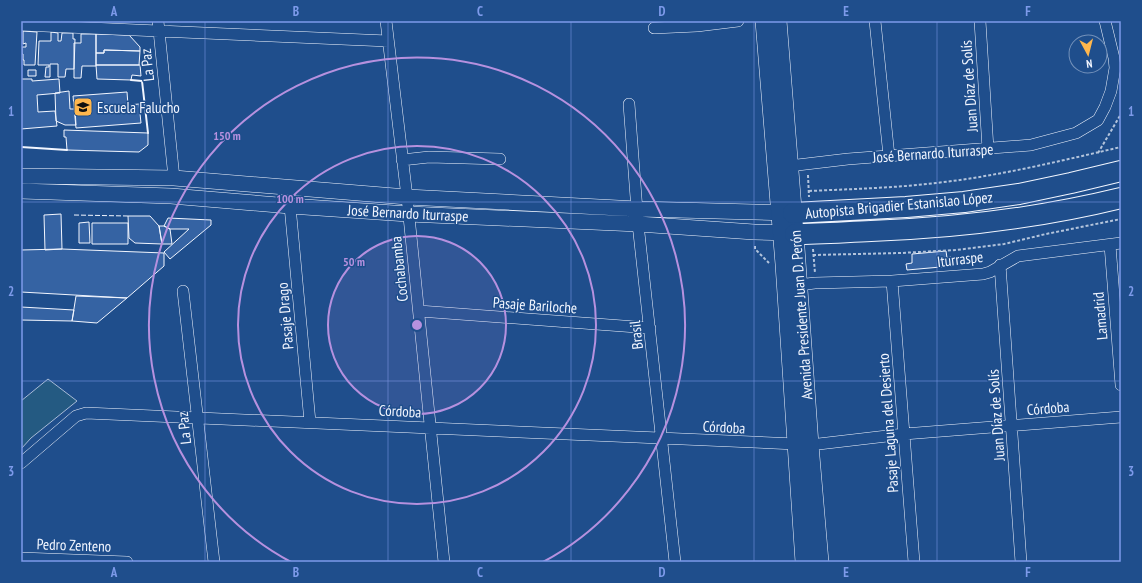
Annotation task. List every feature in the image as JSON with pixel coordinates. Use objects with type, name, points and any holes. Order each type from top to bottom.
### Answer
[{"type":"highway","name":"Autopista Brigadier Estanislao López","points":[[794,213],[964,202],[1049,188],[1121,171]]},
{"type":"highway","name":"Autopista Brigadier Estanislao López","points":[[796,234],[907,230],[965,225],[1032,216],[1078,208],[1121,198]]},
{"type":"main road","name":"Avenida Presidente Juan D. Perón","points":[[764,21],[794,213]]},
{"type":"main road","name":"Avenida Presidente Juan D. Perón","points":[[778,21],[789,166],[796,234],[803,445],[804,562]]},
{"type":"main road","points":[[21,169],[72,177]]},
{"type":"main road","name":"José Bernardo Iturraspe","points":[[21,176],[174,178],[638,216],[754,232],[796,234]]},
{"type":"main road","name":"José Bernardo Iturraspe","points":[[21,190],[205,198],[290,206],[408,214],[638,216],[794,213]]},
{"type":"main road","points":[[21,201],[40,196],[68,192]]},
{"type":"main road","name":"Avenida Presidente Juan D. Perón","points":[[796,234],[784,264],[803,445],[820,562]]},
{"type":"street","name":"Cochabamba","points":[[386,21],[407,197],[444,562]]},
{"type":"street","points":[[654,28],[696,26],[738,21]]},
{"type":"street","points":[[875,21],[889,156]]},
{"type":"street","name":"Juan Díaz de Solís","points":[[980,21],[988,149]]},
{"type":"street","name":"José Bernardo Iturraspe","points":[[789,166],[889,156],[1031,145],[1076,133],[1098,120],[1111,91],[1115,68],[1106,21]]},
{"type":"street","points":[[21,25],[158,26],[388,41]]},
{"type":"street","name":"La Paz","points":[[158,26],[174,178]]},
{"type":"street","name":"Brasil","points":[[629,104],[638,216],[675,562]]},
{"type":"street","points":[[402,160],[429,157],[500,159]]},
{"type":"street","name":"Pasaje Drago","points":[[290,206],[310,422]]},
{"type":"street","name":"Iturraspe","points":[[798,285],[815,283],[892,281],[983,274],[990,272],[1018,256],[1026,254],[1115,244]]},
{"type":"street","name":"Lamadrid","points":[[1115,244],[1121,385]]},
{"type":"street","name":"Juan Díaz de Solís","points":[[1000,265],[1022,562]]},
{"type":"street","name":"Pasaje Laguna del Desierto","points":[[892,281],[914,562]]},
{"type":"street","name":"La Paz","points":[[183,291],[214,562]]},
{"type":"street","name":"Pasaje Bariloche","points":[[419,311],[650,328]]},
{"type":"street","name":"Córdoba","points":[[21,464],[76,416],[86,413],[803,445],[904,434],[1121,417]]},
{"type":"street","name":"Pedro Zenteno","points":[[21,558],[127,562]]},
{"type":"path","points":[[1098,153],[1121,114]]},
{"type":"path","points":[[809,192],[899,187],[938,183],[1036,167],[1121,148]]},
{"type":"path","points":[[794,213],[809,192],[806,164]]},
{"type":"path","points":[[813,255],[956,250],[1004,244],[1121,219]]},
{"type":"path","points":[[754,232],[755,249],[770,264],[784,264]]},
{"type":"path","points":[[796,234],[813,255],[815,283]]},
{"type":"shaded area","points":[[48,379],[77,401],[31,438],[21,449],[21,401]]},
{"type":"building","points":[[23,31],[37,32],[35,65],[24,65],[22,47],[26,47],[26,43],[23,44]]},
{"type":"building","points":[[51,32],[58,33],[58,41],[61,41],[62,33],[73,33],[73,39],[75,39],[74,69],[66,69],[65,77],[58,77],[58,64],[50,64],[50,77],[45,77],[46,67],[49,67],[49,65],[38,65],[39,41],[51,41]]},
{"type":"building","points":[[81,34],[96,34],[96,66],[82,66],[81,78],[74,78],[74,43],[81,43]]},
{"type":"building","points":[[96,34],[129,35],[140,47],[140,51],[104,50],[104,53],[96,53]]},
{"type":"building","points":[[104,50],[140,51],[139,65],[96,65],[96,53],[104,53]]},
{"type":"building","points":[[96,65],[140,65],[141,76],[132,75],[131,80],[97,79]]},
{"type":"building","points":[[28,70],[36,70],[36,76],[28,76]]},
{"type":"building","points":[[21,79],[32,79],[32,81],[59,79],[60,93],[37,95],[38,112],[55,111],[57,126],[21,129]]},
{"type":"building","points":[[69,91],[70,109],[75,109],[76,125],[65,125],[56,121],[55,93]]},
{"type":"building","points":[[127,92],[128,105],[139,104],[141,123],[76,128],[73,96]]},
{"type":"building","points":[[64,130],[148,133],[148,145],[139,152],[67,150]]},
{"type":"building","points":[[61,214],[62,249],[45,250],[44,215]]},
{"type":"building","points":[[128,216],[150,216],[159,226],[162,244],[135,243],[129,238]]},
{"type":"building","points":[[168,218],[211,220],[211,225],[170,259],[164,252],[189,229],[170,229],[164,226]]},
{"type":"building","points":[[89,222],[90,243],[79,243],[79,223]]},
{"type":"building","points":[[92,223],[128,223],[128,244],[92,244]]},
{"type":"building","points":[[159,226],[164,226],[170,229],[172,244],[162,244]]},
{"type":"building","points":[[62,249],[164,253],[164,266],[127,298],[21,292],[21,250]]},
{"type":"building","points":[[946,251],[947,258],[951,257],[952,266],[907,270],[906,264],[912,263],[912,254]]},
{"type":"building","points":[[76,296],[127,298],[97,323],[72,321]]},
{"type":"building","points":[[21,307],[74,310],[72,321],[21,320]]},
{"type":"fence","points":[[74,215],[128,216]]},
{"type":"wall","points":[[131,80],[142,81],[148,133]]},
{"type":"wall","points":[[21,147],[67,150]]},
{"type":"place","name":"Escuela Falucho","points":[[83,107]]}]
